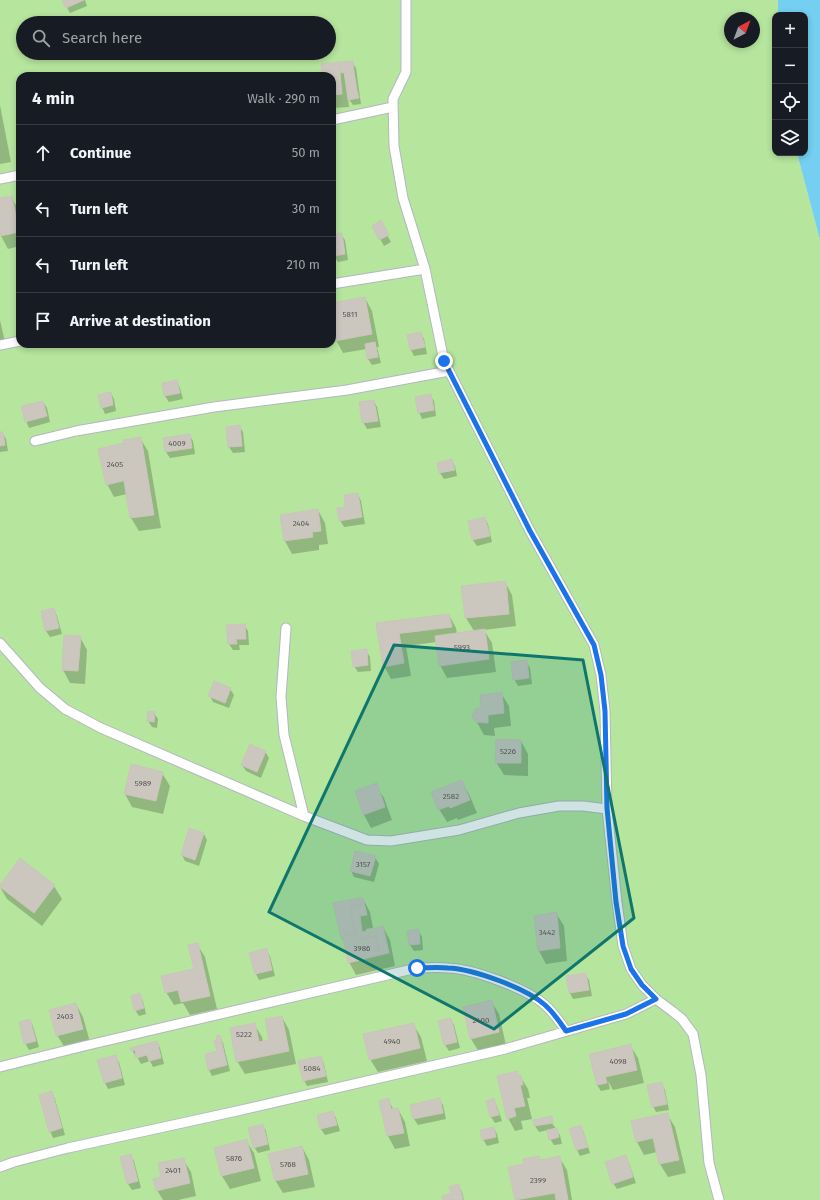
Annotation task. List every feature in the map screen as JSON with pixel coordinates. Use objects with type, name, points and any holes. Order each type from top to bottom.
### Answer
[{"type":"lane","points":[[406,0],[406,72],[393,99],[394,146],[403,198],[425,269],[444,361],[530,531],[594,645],[601,675],[605,711],[607,808],[616,902],[623,946],[631,969],[642,985],[656,999],[682,1019],[693,1034],[701,1075],[709,1163],[717,1200]]},
{"type":"lane","points":[[336,119],[393,107]]},
{"type":"lane","points":[[0,179],[16,176]]},
{"type":"lane","points":[[336,283],[425,269]]},
{"type":"lane","points":[[0,345],[16,342]]},
{"type":"lane","points":[[35,441],[76,431],[214,407],[347,390],[449,371]]},
{"type":"lane","points":[[286,628],[281,697],[284,735],[304,816]]},
{"type":"lane","points":[[0,643],[40,688],[65,709],[102,728],[304,816],[367,840],[391,841],[459,830],[519,813],[559,806],[607,808]]},
{"type":"lane","points":[[0,1067],[417,968],[449,968],[476,973],[503,983],[531,995],[545,1005],[557,1017],[566,1031]]},
{"type":"lane","points":[[0,1167],[68,1148],[237,1111],[505,1049],[626,1014],[656,999]]},
{"type":"highlighted area","points":[[394,645],[583,660],[634,918],[494,1029],[269,912]]},
{"type":"green space","points":[[0,0],[778,0],[778,12],[772,12],[772,156],[798,156],[820,240],[820,1200],[0,1200]]},
{"type":"water","points":[[778,0],[820,0],[820,240],[798,156],[808,156],[808,12],[778,12]]},
{"type":"building","points":[[62,0],[84,0],[66,8]]},
{"type":"building","points":[[353,61],[354,71],[340,73],[339,62]]},
{"type":"building","points":[[339,62],[342,94],[336,95],[336,72],[322,72],[321,64]]},
{"type":"building","points":[[354,71],[357,90],[347,92],[344,72]]},
{"type":"building","points":[[357,90],[359,98],[348,100],[347,92]]},
{"type":"building","points":[[12,196],[16,217],[16,233],[0,236],[0,198]]},
{"type":"building","points":[[381,220],[389,235],[379,240],[372,226]]},
{"type":"building","points":[[342,233],[345,254],[336,256],[336,234]]},
{"type":"building","points":[[365,297],[372,334],[336,341],[336,302]]},
{"type":"building","points":[[421,332],[425,347],[410,350],[407,335]]},
{"type":"building","points":[[375,342],[378,357],[367,359],[365,344]]},
{"type":"building","points":[[177,380],[180,393],[164,396],[162,383]]},
{"type":"building","points":[[111,392],[113,405],[101,408],[98,395]]},
{"type":"building","points":[[431,394],[434,410],[418,413],[415,397]]},
{"type":"building","points":[[374,400],[378,421],[362,423],[359,402]]},
{"type":"building","points":[[43,401],[47,416],[25,422],[21,406]]},
{"type":"building","points":[[240,425],[242,446],[228,447],[226,427]]},
{"type":"building","points":[[0,432],[3,432],[5,445],[0,446]]},
{"type":"building","points":[[190,434],[192,448],[165,452],[163,438]]},
{"type":"building","points":[[141,437],[154,515],[130,518],[124,481],[131,479],[123,440]]},
{"type":"building","points":[[124,443],[131,479],[106,485],[98,449]]},
{"type":"building","points":[[452,459],[455,470],[439,473],[437,463]]},
{"type":"building","points":[[358,493],[362,517],[339,521],[337,508],[345,507],[344,495]]},
{"type":"building","points":[[318,509],[321,531],[312,532],[313,537],[284,541],[280,515]]},
{"type":"building","points":[[485,517],[490,536],[472,540],[468,521]]},
{"type":"building","points":[[506,581],[509,614],[465,618],[461,586]]},
{"type":"building","points":[[54,608],[59,628],[45,631],[41,611]]},
{"type":"building","points":[[449,614],[452,627],[378,636],[376,623]]},
{"type":"building","points":[[245,624],[246,639],[236,639],[237,644],[228,644],[226,625]]},
{"type":"building","points":[[485,629],[489,659],[439,666],[435,636]]},
{"type":"building","points":[[399,633],[404,663],[383,667],[378,636]]},
{"type":"building","points":[[64,635],[81,636],[78,671],[62,670]]},
{"type":"building","points":[[367,649],[368,665],[353,667],[351,651]]},
{"type":"building","points":[[527,660],[529,678],[513,680],[511,662]]},
{"type":"building","points":[[214,681],[231,688],[225,703],[208,696]]},
{"type":"building","points":[[502,692],[504,713],[488,715],[488,723],[476,722],[472,717],[475,709],[481,707],[480,695]]},
{"type":"building","points":[[148,711],[155,712],[154,722],[147,721]]},
{"type":"building","points":[[496,739],[521,740],[521,763],[495,763]]},
{"type":"building","points":[[250,744],[266,751],[257,772],[241,765]]},
{"type":"building","points":[[131,764],[163,772],[156,801],[124,794]]},
{"type":"building","points":[[462,780],[470,800],[450,808],[449,806],[438,810],[431,792]]},
{"type":"building","points":[[377,783],[385,807],[363,815],[355,791]]},
{"type":"building","points":[[189,828],[204,833],[195,860],[181,855]]},
{"type":"building","points":[[355,851],[376,856],[370,876],[350,871]]},
{"type":"building","points":[[20,858],[55,885],[34,913],[0,887]]},
{"type":"building","points":[[359,898],[361,905],[350,907],[355,932],[346,933],[347,936],[341,938],[333,903]]},
{"type":"building","points":[[359,898],[363,898],[367,915],[360,916],[362,932],[383,926],[389,953],[380,955],[376,936],[357,940],[350,907],[361,905]]},
{"type":"building","points":[[557,912],[560,948],[538,951],[534,916]]},
{"type":"building","points":[[419,929],[420,944],[409,945],[407,931]]},
{"type":"building","points":[[355,932],[357,940],[376,936],[380,955],[348,963],[343,937],[347,936],[346,933]]},
{"type":"building","points":[[198,943],[210,996],[181,1002],[178,990],[165,993],[161,976],[194,969],[188,945]]},
{"type":"building","points":[[267,948],[272,970],[255,974],[249,953]]},
{"type":"building","points":[[586,973],[589,990],[569,993],[566,976]]},
{"type":"building","points":[[140,993],[144,1008],[134,1011],[131,996]]},
{"type":"building","points":[[492,1000],[499,1032],[470,1039],[463,1007]]},
{"type":"building","points":[[76,1003],[83,1029],[56,1036],[49,1010]]},
{"type":"building","points":[[282,1016],[289,1051],[236,1062],[230,1028],[255,1023],[259,1042],[269,1040],[265,1019]]},
{"type":"building","points":[[451,1018],[457,1042],[444,1045],[438,1021]]},
{"type":"building","points":[[30,1019],[36,1041],[24,1044],[19,1022]]},
{"type":"building","points":[[414,1023],[420,1048],[369,1060],[363,1034]]},
{"type":"building","points":[[220,1035],[227,1065],[208,1070],[205,1054],[217,1051],[214,1041],[217,1040],[216,1036]]},
{"type":"building","points":[[157,1041],[161,1058],[149,1061],[147,1055],[136,1058],[135,1050],[131,1051],[130,1048]]},
{"type":"building","points":[[631,1044],[637,1070],[605,1077],[599,1052]]},
{"type":"building","points":[[599,1052],[607,1083],[597,1085],[589,1054]]},
{"type":"building","points":[[116,1055],[122,1078],[104,1083],[97,1060]]},
{"type":"building","points":[[321,1056],[326,1076],[303,1081],[298,1061]]},
{"type":"building","points":[[517,1071],[518,1075],[521,1075],[523,1085],[520,1085],[525,1106],[514,1108],[516,1116],[507,1119],[497,1076]]},
{"type":"building","points":[[662,1082],[667,1104],[652,1107],[647,1085]]},
{"type":"building","points":[[52,1091],[62,1128],[49,1132],[39,1095]]},
{"type":"building","points":[[389,1098],[391,1109],[398,1108],[404,1133],[387,1136],[379,1101]]},
{"type":"building","points":[[440,1098],[443,1113],[413,1119],[410,1105]]},
{"type":"building","points":[[494,1098],[499,1115],[490,1117],[486,1101]]},
{"type":"building","points":[[333,1111],[337,1125],[320,1129],[317,1115]]},
{"type":"building","points":[[668,1113],[679,1160],[659,1164],[653,1138],[636,1142],[631,1121]]},
{"type":"building","points":[[552,1116],[553,1123],[534,1126],[533,1120]]},
{"type":"building","points":[[263,1124],[268,1144],[253,1148],[248,1128]]},
{"type":"building","points":[[581,1125],[588,1147],[576,1150],[569,1129]]},
{"type":"building","points":[[494,1127],[496,1137],[482,1140],[480,1130]]},
{"type":"building","points":[[557,1128],[559,1137],[549,1140],[547,1130]]},
{"type":"building","points":[[247,1139],[254,1168],[221,1176],[214,1148]]},
{"type":"building","points":[[302,1146],[308,1174],[275,1181],[268,1154]]},
{"type":"building","points":[[131,1154],[138,1181],[127,1184],[120,1157]]},
{"type":"building","points":[[626,1155],[633,1177],[612,1184],[605,1162]]},
{"type":"building","points":[[539,1156],[540,1160],[560,1156],[568,1200],[556,1200],[555,1193],[515,1200],[508,1167],[524,1164],[523,1159]]},
{"type":"building","points":[[184,1158],[190,1183],[156,1191],[153,1179],[161,1177],[158,1163]]},
{"type":"building","points":[[459,1184],[463,1200],[443,1200],[442,1196],[451,1193],[449,1187]]},
{"type":"route","points":[[417,968],[449,968],[476,973],[503,983],[531,995],[545,1005],[557,1017],[566,1031],[626,1014],[656,999],[642,985],[631,969],[623,946],[616,902],[607,808],[605,711],[601,675],[594,645],[530,531],[444,361]]}]
